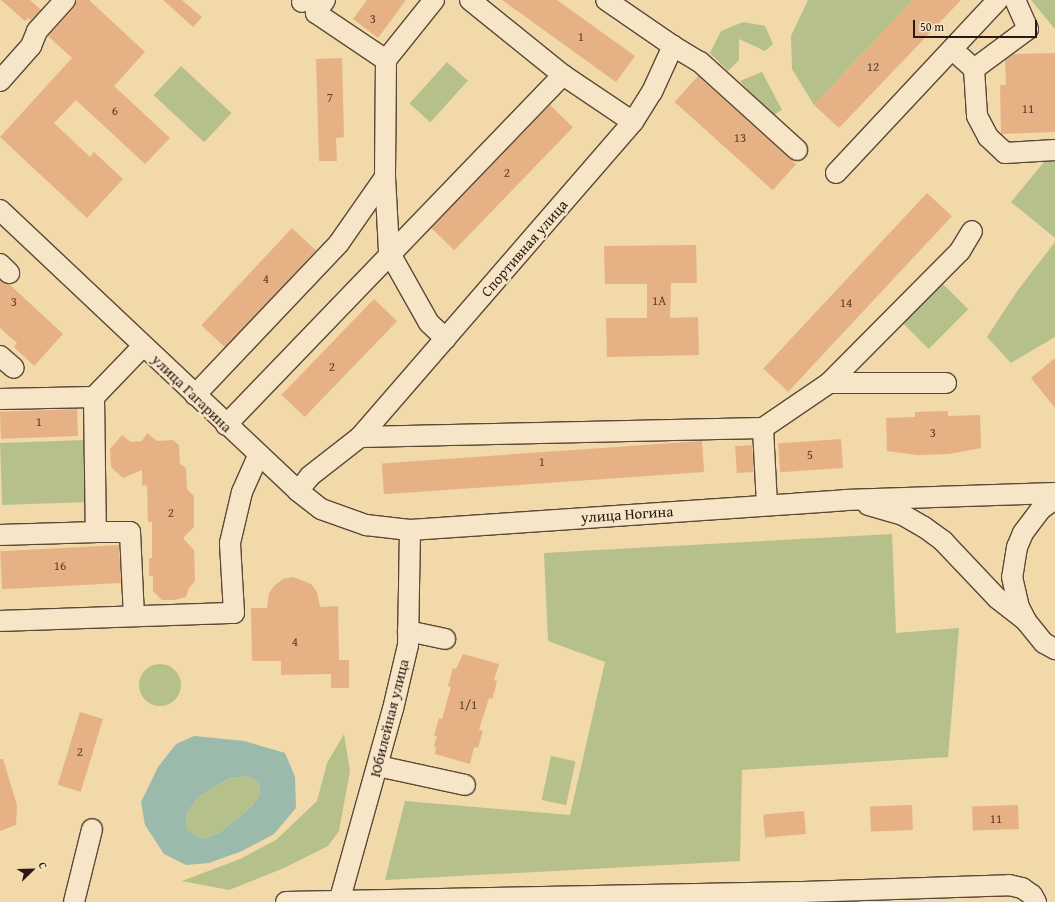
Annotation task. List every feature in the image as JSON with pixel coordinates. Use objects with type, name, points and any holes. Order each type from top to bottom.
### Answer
[{"type":"street","points":[[0,81],[31,46],[37,31],[65,0]]},
{"type":"street","points":[[325,0],[316,13],[386,60]]},
{"type":"street","points":[[434,0],[386,60],[385,177],[390,252],[429,323],[446,339]]},
{"type":"street","points":[[470,0],[563,75],[633,122]]},
{"type":"street","points":[[606,0],[673,46],[700,62],[797,150]]},
{"type":"street","points":[[836,173],[953,50],[998,0]]},
{"type":"street","points":[[974,69],[1028,28],[1015,0]]},
{"type":"street","name":"Спортивная улица","points":[[298,491],[310,476],[360,437],[633,122],[652,92],[673,46]]},
{"type":"street","points":[[953,50],[974,69],[977,116],[988,136],[1005,153],[1055,150]]},
{"type":"street","points":[[226,425],[390,252],[563,75]]},
{"type":"street","points":[[195,395],[339,243],[385,177]]},
{"type":"street","name":"улица Гагарина","points":[[0,210],[258,456],[298,491],[322,509],[366,525],[410,530]]},
{"type":"street","points":[[360,437],[763,428],[829,383],[960,251],[972,231]]},
{"type":"street","points":[[96,532],[94,397],[143,346]]},
{"type":"street","points":[[829,383],[946,383]]},
{"type":"street","points":[[0,399],[94,397]]},
{"type":"street","points":[[763,428],[767,505]]},
{"type":"street","points":[[0,621],[234,613],[230,543],[242,492],[258,456]]},
{"type":"street","name":"улица Ногина","points":[[410,530],[845,500],[1055,493]]},
{"type":"street","points":[[1026,621],[1019,607],[1013,585],[1017,547],[1031,520],[1055,499]]},
{"type":"street","points":[[845,500],[903,515],[924,527],[943,541],[997,598],[1026,621],[1051,650]]},
{"type":"street","name":"Юбилейная улица","points":[[339,901],[378,766],[408,645],[410,530]]},
{"type":"street","points":[[0,535],[130,532],[134,616]]},
{"type":"street","points":[[408,630],[445,639]]},
{"type":"street","points":[[378,766],[465,785]]},
{"type":"street","points":[[74,902],[92,829]]},
{"type":"street","points":[[286,902],[800,897],[1009,885],[1022,888],[1032,895],[1036,902]]},
{"type":"green space","points":[[808,0],[913,0],[814,105],[792,69],[791,36]]},
{"type":"green space","points":[[1031,0],[1055,0],[1055,28],[1054,28]]},
{"type":"green space","points":[[743,22],[765,26],[773,44],[765,51],[739,39],[739,60],[728,71],[710,53],[721,31]]},
{"type":"green space","points":[[447,62],[468,81],[430,122],[410,104]]},
{"type":"green space","points":[[181,66],[231,113],[204,142],[154,95]]},
{"type":"green space","points":[[762,72],[782,110],[772,116],[740,81]]},
{"type":"green space","points":[[1048,157],[1055,158],[1055,238],[1011,202]]},
{"type":"green space","points":[[1055,242],[1055,337],[1011,363],[987,337],[1018,290]]},
{"type":"green space","points":[[940,281],[968,309],[929,349],[900,321]]},
{"type":"green space","points":[[85,440],[87,502],[2,505],[0,443]]},
{"type":"green space","points":[[892,534],[896,633],[959,628],[948,757],[742,770],[740,861],[385,880],[405,801],[570,815],[605,662],[548,641],[544,553]]},
{"type":"green space","points":[[156,664],[164,664],[172,667],[178,673],[181,685],[178,697],[172,703],[164,706],[156,706],[148,703],[142,697],[139,689],[139,681],[142,673],[148,667]]},
{"type":"green space","points":[[344,734],[350,771],[339,831],[328,846],[284,868],[229,890],[182,881],[240,859],[276,840],[317,801],[327,763]]},
{"type":"green space","points":[[551,756],[575,761],[566,805],[542,800]]},
{"type":"green space","points":[[246,776],[259,782],[260,795],[250,808],[219,833],[202,839],[186,829],[187,813],[198,797],[230,778]]},
{"type":"shaded area","points":[[194,736],[244,741],[285,753],[295,777],[296,808],[274,834],[242,851],[209,863],[186,865],[164,854],[145,825],[141,802],[158,767],[176,744]],"holes":[[[246,776],[259,782],[260,795],[250,808],[219,833],[202,839],[186,829],[187,813],[198,797],[230,778]]]},
{"type":"building","points":[[1,0],[30,0],[41,10],[31,20],[28,18],[25,21]]},
{"type":"building","points":[[77,0],[89,0],[145,52],[114,86],[170,138],[145,164],[76,100],[54,123],[90,157],[94,152],[123,179],[87,218],[0,137],[72,58],[48,36],[74,8]]},
{"type":"building","points":[[163,0],[182,0],[202,17],[193,27]]},
{"type":"building","points":[[367,0],[406,0],[378,38],[353,19]]},
{"type":"building","points":[[502,0],[557,0],[635,56],[616,82]]},
{"type":"building","points":[[913,0],[961,0],[839,128],[814,105]]},
{"type":"building","points":[[1055,53],[1055,132],[1001,134],[1000,85],[1006,85],[1005,60],[1014,54]]},
{"type":"building","points":[[342,58],[344,137],[336,138],[337,161],[319,161],[316,59]]},
{"type":"building","points":[[698,76],[796,164],[773,190],[675,102]]},
{"type":"building","points":[[550,105],[573,127],[454,250],[431,228]]},
{"type":"building","points":[[927,193],[952,216],[788,392],[763,369]]},
{"type":"building","points":[[292,228],[316,251],[225,348],[201,325]]},
{"type":"building","points":[[696,245],[697,283],[671,283],[670,318],[698,317],[699,355],[607,357],[606,318],[647,318],[647,284],[605,284],[604,246]]},
{"type":"building","points":[[0,280],[9,284],[63,334],[34,366],[14,347],[17,343],[0,328]]},
{"type":"building","points":[[374,299],[397,321],[305,417],[282,395]]},
{"type":"building","points":[[1055,358],[1055,408],[1031,378]]},
{"type":"building","points":[[77,409],[78,436],[1,439],[0,412]]},
{"type":"building","points":[[948,411],[948,416],[980,415],[981,448],[949,454],[917,455],[887,451],[886,418],[915,417],[915,412]]},
{"type":"building","points":[[147,433],[157,441],[173,440],[179,445],[180,464],[186,468],[187,489],[194,496],[194,527],[183,538],[194,550],[195,581],[189,588],[186,597],[174,600],[162,600],[153,591],[153,576],[149,576],[149,558],[152,558],[152,522],[148,522],[147,485],[142,486],[142,470],[123,478],[111,467],[110,449],[122,435],[131,442],[142,441]]},
{"type":"building","points":[[841,439],[843,468],[780,472],[778,443]]},
{"type":"building","points":[[702,441],[704,472],[384,494],[382,463]]},
{"type":"building","points":[[752,445],[754,472],[737,473],[735,446]]},
{"type":"building","points":[[119,545],[121,583],[2,589],[0,551]]},
{"type":"building","points":[[293,577],[311,584],[317,592],[320,607],[338,606],[339,660],[349,660],[349,688],[331,688],[331,674],[281,675],[281,661],[252,661],[251,608],[267,608],[269,593],[275,585],[283,579]]},
{"type":"building","points":[[463,654],[499,664],[494,680],[497,681],[495,690],[492,699],[489,698],[479,730],[483,731],[478,748],[474,747],[470,764],[435,754],[436,747],[434,746],[437,736],[434,736],[439,718],[442,719],[451,687],[448,686],[453,668],[456,669]]},
{"type":"building","points":[[80,712],[103,719],[81,792],[58,785]]},
{"type":"building","points":[[0,759],[3,759],[17,805],[16,825],[0,831]]},
{"type":"building","points":[[912,805],[913,830],[871,831],[870,806]]},
{"type":"building","points":[[1018,805],[1019,829],[973,831],[972,807]]},
{"type":"building","points":[[804,811],[806,834],[765,837],[763,815]]}]
